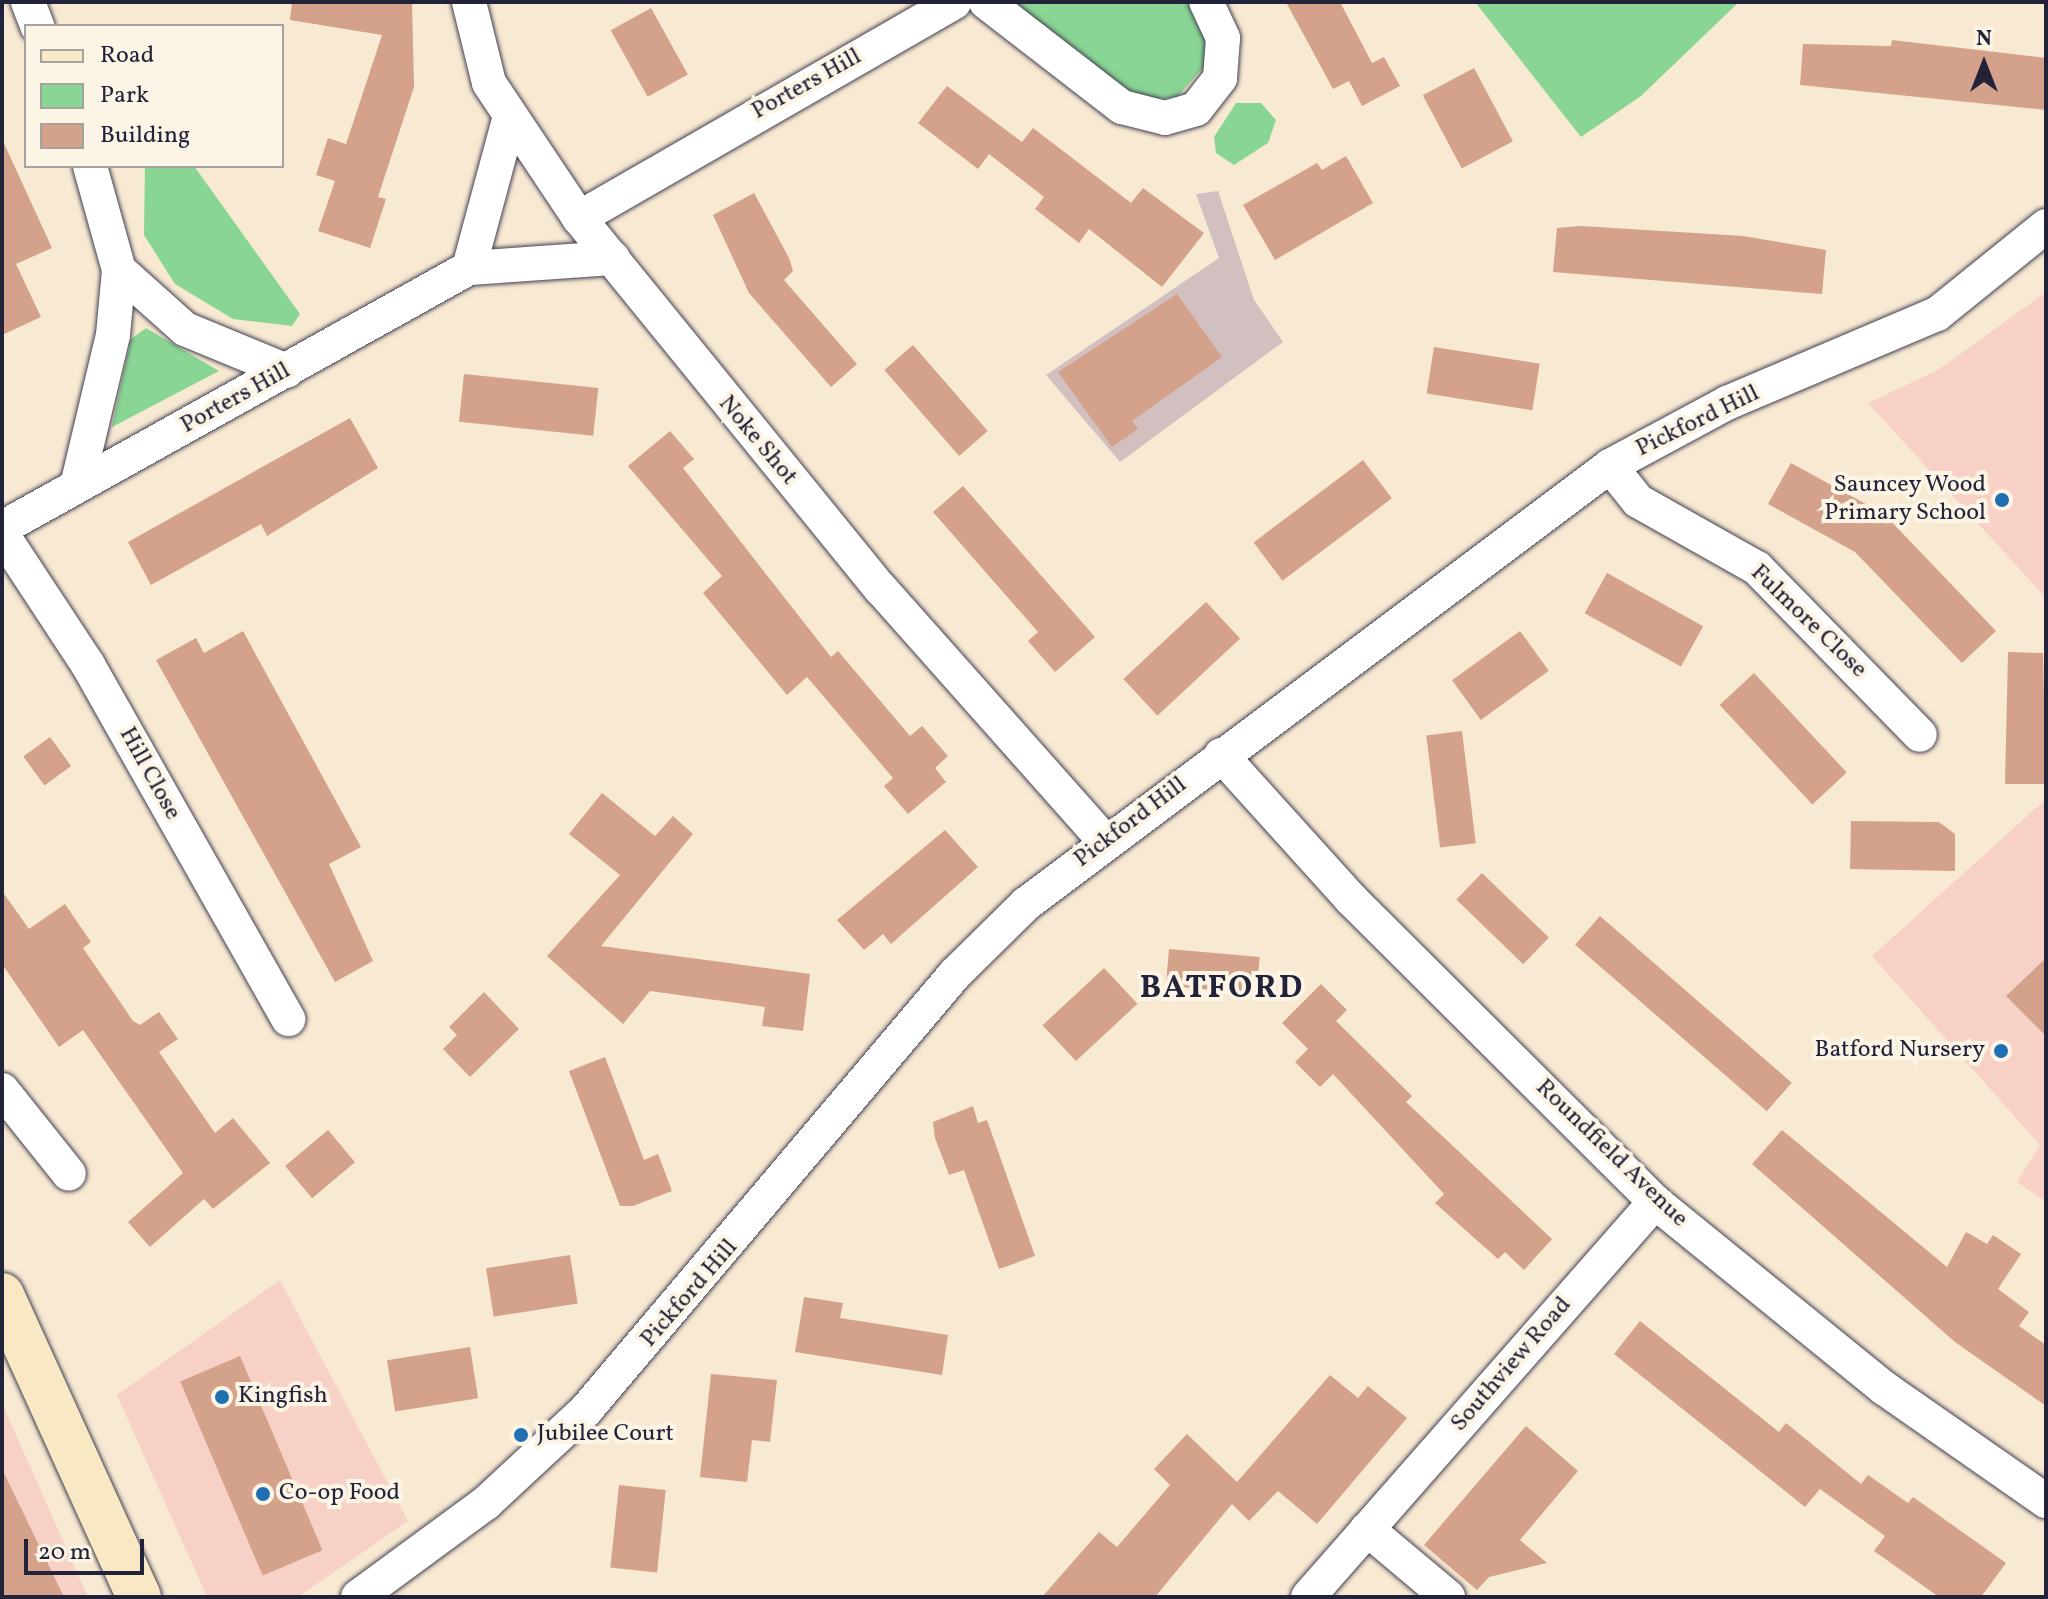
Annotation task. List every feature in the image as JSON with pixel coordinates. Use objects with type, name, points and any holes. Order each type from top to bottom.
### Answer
[{"type":"main road","points":[[2,1295],[139,1597]]},
{"type":"street","points":[[28,2],[36,24]]},
{"type":"street","name":"Noke Shot","points":[[469,2],[478,54],[509,120],[579,218],[881,589],[1106,842]]},
{"type":"street","name":"Porters Hill","points":[[579,218],[954,2]]},
{"type":"street","points":[[986,2],[1122,107],[1165,118],[1196,109],[1220,78],[1223,38],[1206,2]]},
{"type":"street","points":[[469,268],[509,120]]},
{"type":"street","points":[[77,486],[113,335],[119,270],[91,168]]},
{"type":"street","name":"Pickford Hill","points":[[358,1597],[486,1503],[586,1410],[955,974],[1026,904],[1610,466],[1727,403],[1937,314],[2046,226]]},
{"type":"street","name":"Porters Hill","points":[[2,531],[77,486],[469,268],[613,258]]},
{"type":"street","points":[[119,270],[185,329],[287,371]]},
{"type":"street","name":"Fulmore Close","points":[[1610,466],[1638,501],[1757,568],[1920,735]]},
{"type":"street","name":"Hill Close","points":[[2,531],[88,665],[288,1019]]},
{"type":"street","name":"Roundfield Avenue","points":[[1221,755],[1351,899],[1655,1202],[1884,1388],[2046,1501]]},
{"type":"street","points":[[2,1090],[69,1174]]},
{"type":"street","name":"Southview Road","points":[[1308,1597],[1655,1202]]},
{"type":"street","points":[[1367,1529],[1448,1597]]},
{"type":"shaded area","points":[[1218,191],[1254,300],[1283,342],[1120,462],[1046,375],[1219,258],[1196,194]]},
{"type":"shaded area","name":"Sauncey Wood Primary School","points":[[2046,292],[2046,598],[1868,403],[1938,370]]},
{"type":"shaded area","name":"Batford Nursery","points":[[2046,799],[2046,1202],[2017,1182],[2040,1145],[1872,956]]},
{"type":"shaded area","points":[[280,1280],[408,1521],[298,1597],[207,1597],[117,1395]]},
{"type":"shaded area","points":[[2,1403],[88,1597],[2,1597]]},
{"type":"green space","points":[[1008,2],[1194,2],[1204,20],[1208,62],[1177,97],[1151,99],[1123,88]]},
{"type":"green space","points":[[1475,2],[1739,2],[1641,96],[1581,137]]},
{"type":"green space","points":[[1236,103],[1261,103],[1276,120],[1268,143],[1234,165],[1216,153],[1214,137]]},
{"type":"green space","points":[[145,168],[195,168],[300,314],[292,326],[233,319],[175,284],[144,235]]},
{"type":"green space","points":[[146,328],[219,371],[112,427],[131,339]]},
{"type":"building","points":[[292,2],[412,2],[414,87],[378,197],[386,199],[370,248],[318,231],[335,181],[316,175],[328,138],[346,144],[382,35],[290,20]]},
{"type":"building","points":[[1286,2],[1340,2],[1372,63],[1384,57],[1400,86],[1362,106],[1349,81],[1333,89]]},
{"type":"building","points":[[651,8],[688,74],[648,97],[611,30]]},
{"type":"building","points":[[1892,40],[2046,58],[2046,110],[1800,85],[1803,44],[1891,46]]},
{"type":"building","points":[[1474,68],[1513,141],[1462,169],[1423,95]]},
{"type":"building","points":[[947,86],[1022,142],[1033,128],[1131,203],[1143,188],[1204,233],[1162,287],[1089,229],[1079,243],[1035,209],[1044,197],[989,154],[978,169],[918,123]]},
{"type":"building","points":[[2,139],[52,248],[16,264],[41,317],[2,335]]},
{"type":"building","points":[[1346,156],[1373,203],[1275,260],[1243,205],[1317,163],[1322,170]]},
{"type":"building","points":[[754,193],[789,258],[793,271],[784,280],[857,364],[831,387],[749,293],[713,215]]},
{"type":"building","points":[[1581,226],[1743,236],[1826,250],[1822,294],[1553,272],[1557,228]]},
{"type":"building","points":[[1177,294],[1222,357],[1132,421],[1138,429],[1112,447],[1058,372]]},
{"type":"building","points":[[913,345],[988,431],[959,456],[884,370]]},
{"type":"building","points":[[1434,347],[1540,364],[1532,410],[1427,393]]},
{"type":"building","points":[[464,374],[598,388],[593,436],[459,422]]},
{"type":"building","points":[[350,418],[378,468],[267,536],[261,524],[151,585],[128,542]]},
{"type":"building","points":[[670,431],[694,459],[683,468],[831,657],[838,651],[910,736],[922,726],[948,756],[935,768],[946,782],[908,814],[884,786],[893,778],[807,677],[787,695],[703,593],[722,576],[628,466]]},
{"type":"building","points":[[1363,460],[1392,498],[1282,581],[1254,542]]},
{"type":"building","points":[[1791,463],[1884,514],[1996,631],[1962,663],[1855,552],[1768,504]]},
{"type":"building","points":[[963,486],[1095,637],[1055,672],[1028,641],[1038,632],[933,512]]},
{"type":"building","points":[[1607,573],[1703,626],[1681,667],[1585,613]]},
{"type":"building","points":[[1206,602],[1240,639],[1157,716],[1123,679]]},
{"type":"building","points":[[243,631],[361,847],[329,864],[373,961],[335,982],[156,660],[196,638],[204,653]]},
{"type":"building","points":[[1520,631],[1549,671],[1481,720],[1452,680]]},
{"type":"building","points":[[2008,652],[2043,653],[2046,784],[2005,784]]},
{"type":"building","points":[[1754,673],[1847,772],[1812,805],[1720,705]]},
{"type":"building","points":[[1462,731],[1476,843],[1440,848],[1426,735]]},
{"type":"building","points":[[50,737],[71,766],[44,786],[23,756]]},
{"type":"building","points":[[602,793],[655,836],[673,816],[693,834],[601,946],[810,974],[803,1031],[762,1026],[765,1007],[650,991],[623,1024],[547,956],[620,875],[569,834]]},
{"type":"building","points":[[1851,821],[1939,822],[1955,834],[1955,871],[1850,869]]},
{"type":"building","points":[[945,830],[978,867],[891,944],[883,934],[864,950],[837,920]]},
{"type":"building","points":[[1482,873],[1549,938],[1523,964],[1456,900]]},
{"type":"building","points":[[2,891],[29,929],[65,904],[91,942],[83,948],[133,1021],[140,1025],[159,1012],[178,1039],[159,1052],[215,1133],[233,1118],[270,1163],[213,1209],[204,1199],[150,1247],[128,1222],[183,1173],[83,1030],[59,1047],[2,964]]},
{"type":"building","points":[[1600,916],[1792,1083],[1767,1111],[1575,945]]},
{"type":"building","points":[[1169,949],[1260,957],[1256,994],[1166,986]]},
{"type":"building","points":[[2046,958],[2046,1036],[2006,996]]},
{"type":"building","points":[[1104,968],[1137,1004],[1076,1061],[1043,1025]]},
{"type":"building","points":[[1321,984],[1347,1010],[1336,1021],[1412,1096],[1406,1102],[1552,1239],[1524,1270],[1505,1252],[1498,1259],[1435,1203],[1444,1194],[1333,1074],[1320,1087],[1295,1062],[1308,1049],[1282,1023]]},
{"type":"building","points":[[484,992],[519,1029],[470,1077],[443,1049],[457,1035],[449,1027]]},
{"type":"building","points":[[605,1057],[644,1160],[658,1154],[672,1191],[633,1206],[620,1206],[569,1071]]},
{"type":"building","points":[[973,1106],[978,1123],[987,1120],[1035,1256],[999,1269],[964,1170],[949,1175],[935,1138],[933,1122]]},
{"type":"building","points":[[328,1130],[355,1162],[312,1198],[285,1166]]},
{"type":"building","points":[[1782,1130],[1947,1267],[1966,1232],[1987,1244],[1993,1235],[2021,1254],[1998,1289],[2029,1312],[2019,1326],[2046,1345],[2046,1406],[1955,1342],[1752,1164]]},
{"type":"building","points":[[570,1255],[578,1303],[494,1317],[486,1268]]},
{"type":"building","points":[[804,1297],[843,1303],[840,1318],[948,1335],[942,1375],[795,1352]]},
{"type":"building","points":[[1640,1321],[1779,1432],[1786,1423],[1861,1484],[1868,1475],[1908,1503],[1913,1497],[2006,1563],[1981,1597],[1939,1597],[1874,1551],[1885,1536],[1820,1489],[1805,1507],[1614,1354]]},
{"type":"building","points":[[470,1347],[478,1398],[395,1412],[387,1360]]},
{"type":"building","name":"Co-op Food","points":[[240,1356],[322,1550],[263,1576],[180,1381]]},
{"type":"building","points":[[711,1374],[777,1380],[770,1442],[752,1440],[747,1482],[700,1477]]},
{"type":"building","points":[[1330,1375],[1358,1398],[1368,1386],[1407,1418],[1317,1524],[1278,1491],[1249,1521],[1232,1504],[1155,1597],[1042,1597],[1099,1532],[1117,1547],[1170,1485],[1154,1469],[1187,1434],[1237,1482]]},
{"type":"building","points":[[1526,1426],[1578,1471],[1520,1540],[1547,1563],[1489,1577],[1477,1590],[1424,1545]]},
{"type":"building","points":[[2,1469],[64,1597],[2,1597]]},
{"type":"building","points":[[619,1485],[666,1490],[657,1572],[610,1568]]},
{"type":"place","name":"Sauncey Wood Primary School","points":[[2002,500]]},
{"type":"place","name":"Batford Nursery","points":[[2001,1051]]},
{"type":"place","name":"Kingfish","points":[[222,1397]]},
{"type":"place","name":"Jubilee Court","points":[[521,1435]]},
{"type":"place","name":"Co-op Food","points":[[263,1494]]},
{"type":"district","name":"BATFORD","points":[[1222,989]]}]
